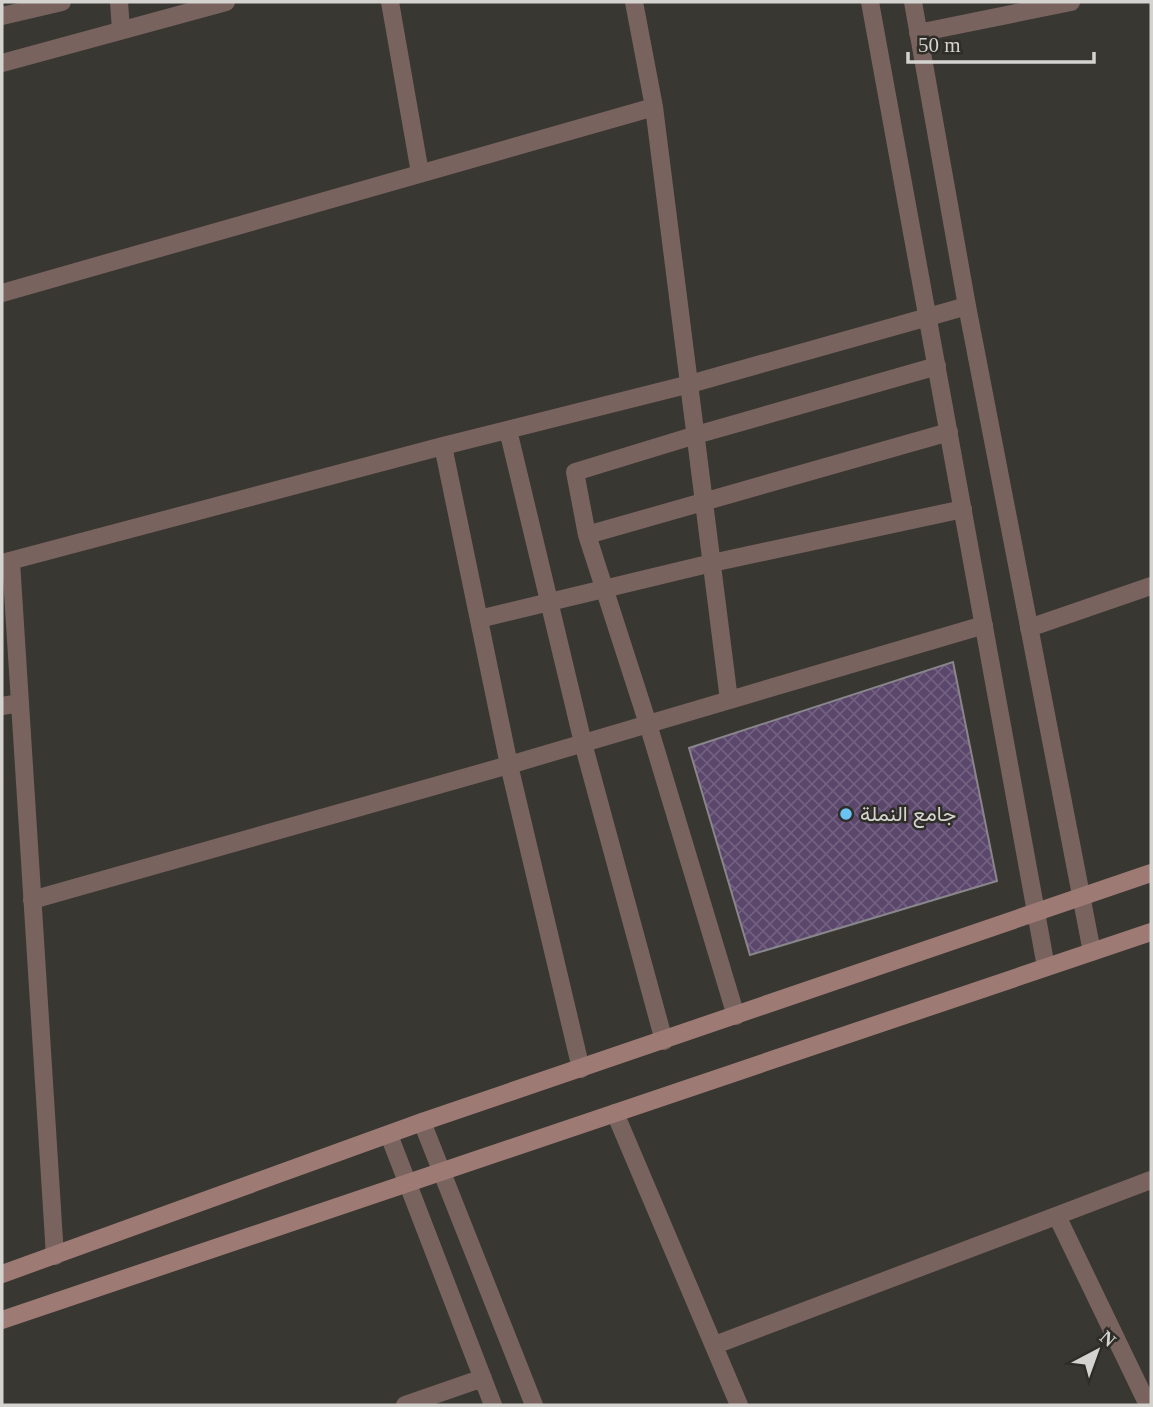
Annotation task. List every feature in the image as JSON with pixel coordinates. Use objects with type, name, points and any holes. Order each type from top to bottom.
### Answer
[{"type":"street","points":[[2,16],[62,2]]},
{"type":"street","points":[[119,2],[121,30]]},
{"type":"street","points":[[2,63],[226,2]]},
{"type":"street","points":[[390,2],[420,173]]},
{"type":"street","points":[[634,2],[654,107],[729,700]]},
{"type":"street","points":[[870,2],[1046,967]]},
{"type":"street","points":[[913,2],[967,306],[1092,952]]},
{"type":"street","points":[[918,33],[1071,2]]},
{"type":"street","points":[[2,293],[654,107]]},
{"type":"street","points":[[55,1256],[32,900],[11,704],[6,562],[443,446],[690,384],[967,306]]},
{"type":"street","points":[[736,1016],[648,724],[587,535],[575,472],[937,366]]},
{"type":"street","points":[[508,430],[583,743],[664,1041]]},
{"type":"street","points":[[587,535],[949,432]]},
{"type":"street","points":[[443,446],[509,765],[581,1069]]},
{"type":"street","points":[[478,619],[712,563],[963,509]]},
{"type":"street","points":[[1029,628],[1151,586]]},
{"type":"street","points":[[32,900],[509,765],[984,625]]},
{"type":"street","points":[[2,1274],[422,1122],[1151,873]]},
{"type":"street","points":[[2,1320],[1151,932]]},
{"type":"street","points":[[615,1112],[739,1405]]},
{"type":"street","points":[[422,1122],[534,1405]]},
{"type":"street","points":[[389,1135],[493,1405]]},
{"type":"street","points":[[715,1345],[1151,1180]]},
{"type":"street","points":[[1057,1216],[1148,1405]]},
{"type":"street","points":[[405,1405],[482,1378]]},
{"type":"building","name":"جامع النملة","points":[[953,662],[997,881],[750,955],[689,748]]},
{"type":"place","name":"جامع النملة","points":[[846,814]]}]
